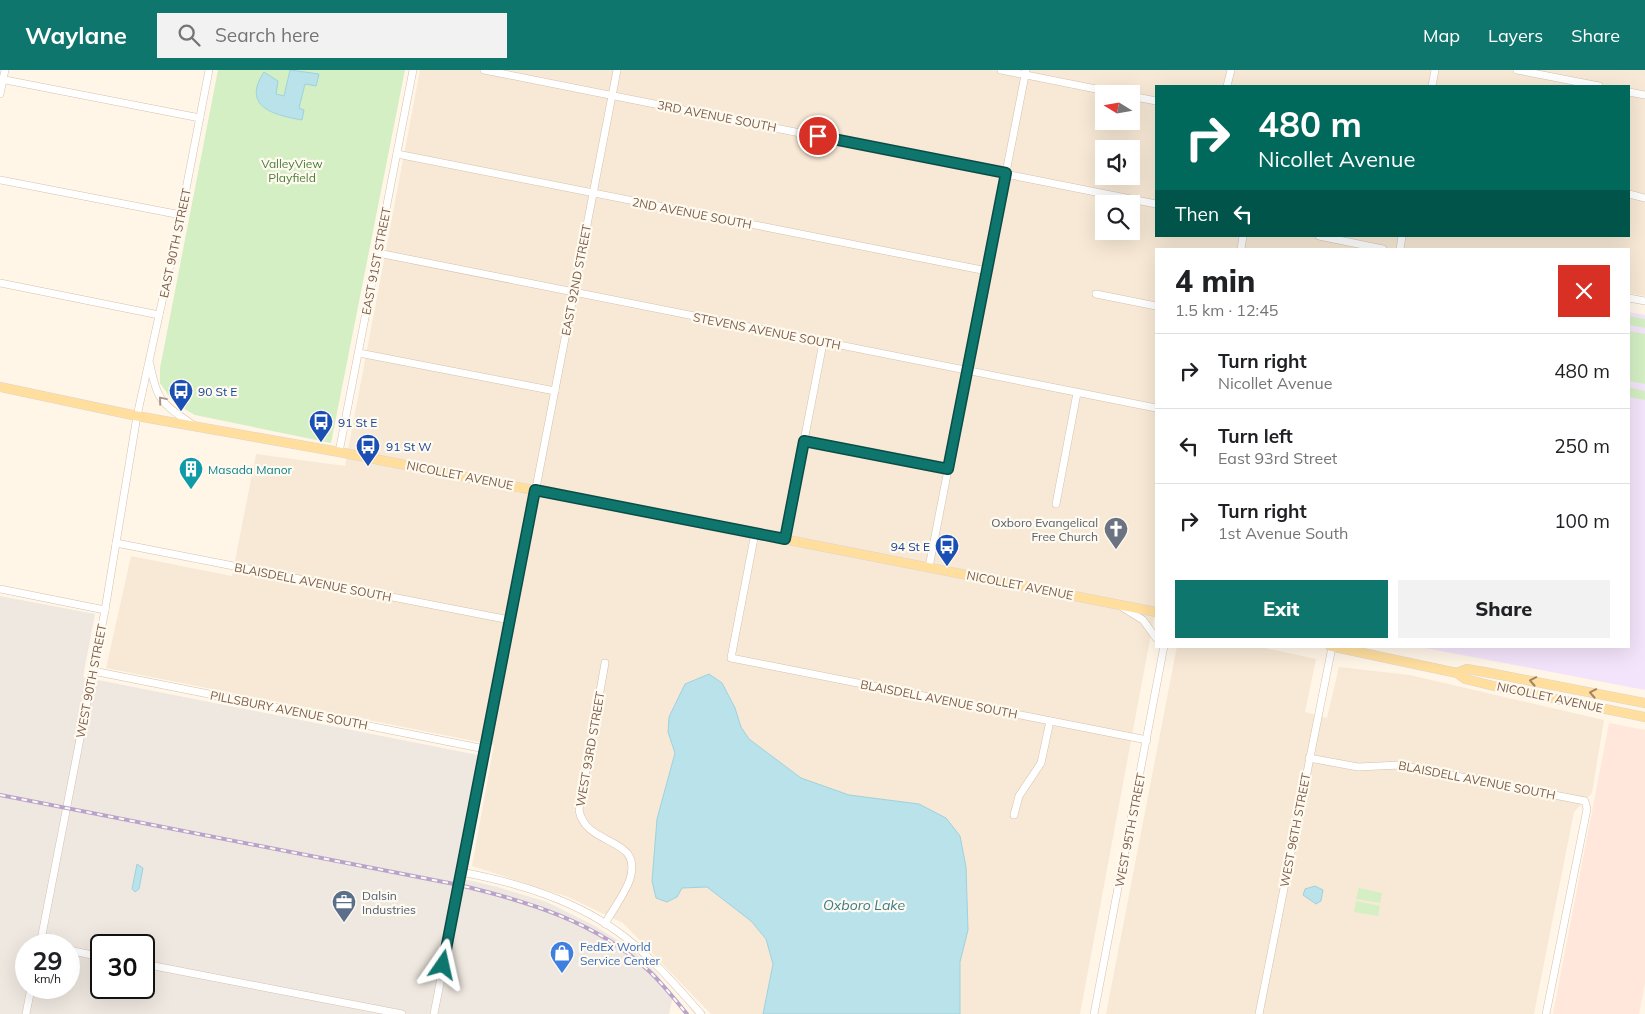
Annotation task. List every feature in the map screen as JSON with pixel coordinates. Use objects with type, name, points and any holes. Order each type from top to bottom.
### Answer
[{"type":"main road","name":"NICOLLET AVENUE","points":[[0,386],[137,416],[339,452],[1155,612]]},
{"type":"main road","name":"NICOLLET AVENUE","points":[[1341,648],[1457,672],[1467,669],[1645,703]]},
{"type":"main road","name":"NICOLLET AVENUE","points":[[1457,672],[1465,679],[1480,683],[1645,716]]},
{"type":"main road","points":[[1619,698],[1625,705],[1626,713]]},
{"type":"street","points":[[0,94],[4,70]]},
{"type":"street","name":"EAST 90TH STREET","points":[[137,416],[181,216],[209,70]]},
{"type":"street","name":"EAST 91ST STREET","points":[[339,452],[413,70]]},
{"type":"street","name":"3RD AVENUE SOUTH","points":[[484,70],[1155,204]]},
{"type":"street","name":"EAST 92ND STREET","points":[[434,1014],[617,70]]},
{"type":"street","points":[[1001,70],[1025,72],[1095,88]]},
{"type":"street","points":[[1228,85],[1231,70]]},
{"type":"street","points":[[1432,85],[1435,70]]},
{"type":"street","points":[[1517,70],[1594,85]]},
{"type":"street","points":[[929,567],[1025,72]]},
{"type":"street","points":[[1,79],[200,118]]},
{"type":"street","points":[[1630,92],[1645,96]]},
{"type":"street","points":[[1140,98],[1155,101]]},
{"type":"street","name":"2ND AVENUE SOUTH","points":[[397,154],[987,271]]},
{"type":"street","points":[[0,180],[181,216]]},
{"type":"street","points":[[1630,194],[1645,198]]},
{"type":"street","points":[[1324,237],[1377,248]]},
{"type":"street","name":"STEVENS AVENUE SOUTH","points":[[378,253],[1155,408]]},
{"type":"street","points":[[0,283],[159,315]]},
{"type":"street","points":[[1096,294],[1155,306]]},
{"type":"street","points":[[1630,298],[1645,301]]},
{"type":"street","points":[[785,539],[823,343]]},
{"type":"street","points":[[359,352],[555,391]]},
{"type":"street","points":[[149,360],[157,396],[170,409],[195,426]]},
{"type":"street","points":[[1056,504],[1077,393]]},
{"type":"street","name":"WEST 90TH STREET","points":[[42,934],[105,610],[137,416]]},
{"type":"street","points":[[804,441],[948,469]]},
{"type":"street","name":"BLAISDELL AVENUE SOUTH","points":[[756,534],[731,658],[1147,740]]},
{"type":"street","name":"BLAISDELL AVENUE SOUTH","points":[[116,543],[510,620]]},
{"type":"street","points":[[0,589],[105,610]]},
{"type":"street","points":[[1117,604],[1143,620],[1155,637]]},
{"type":"street","points":[[1158,648],[1160,669]]},
{"type":"street","name":"WEST 95TH STREET","points":[[1094,1014],[1164,648]]},
{"type":"street","name":"WEST 96TH STREET","points":[[1259,1014],[1331,648]]},
{"type":"street","name":"WEST 93RD STREET","points":[[605,924],[630,878],[630,861],[621,846],[590,832],[580,818],[579,810],[606,663]]},
{"type":"street","name":"PILLSBURY AVENUE SOUTH","points":[[93,671],[485,749]]},
{"type":"street","points":[[1014,815],[1019,796],[1041,763],[1050,721]]},
{"type":"street","name":"BLAISDELL AVENUE SOUTH","points":[[1309,758],[1358,767],[1400,765],[1585,801],[1587,809],[1546,1014]]},
{"type":"street","points":[[461,872],[526,887],[572,906],[605,924],[628,939],[679,989],[701,1014]]},
{"type":"street","points":[[155,966],[402,1014]]},
{"type":"street","points":[[26,1014],[29,999]]},
{"type":"shaded area","points":[[420,70],[1645,70],[1645,296],[1630,293],[1630,248],[1155,248],[1155,612],[1080,1014],[711,1014],[623,923],[568,897],[472,866],[494,745],[106,668],[131,556],[232,576],[256,454],[345,466]]},
{"type":"shaded area","points":[[1630,312],[1645,315],[1645,690],[1425,648],[1630,648]]},
{"type":"shaded area","points":[[0,596],[95,614],[83,677],[478,755],[454,877],[494,886],[547,902],[593,925],[632,949],[657,974],[672,1000],[669,1014],[0,1014]]},
{"type":"shaded area","points":[[1177,648],[1265,648],[1316,659],[1305,712],[1327,718],[1339,667],[1410,675],[1604,720],[1592,793],[1574,812],[1534,1014],[1106,1014]]},
{"type":"shaded area","points":[[1609,723],[1645,730],[1645,983],[1639,1014],[1553,1014]]},
{"type":"green space","name":"ValleyView Playfield","points":[[218,70],[405,70],[331,443],[195,415],[174,403],[160,383],[160,368]]},
{"type":"green space","points":[[1630,316],[1645,319],[1645,328],[1630,325]]},
{"type":"green space","points":[[1630,331],[1645,334],[1645,384],[1630,381]]},
{"type":"green space","points":[[1630,387],[1645,391],[1645,400],[1630,397]]},
{"type":"green space","points":[[1359,888],[1382,893],[1380,903],[1356,899]]},
{"type":"green space","points":[[1356,901],[1380,906],[1378,916],[1354,912]]},
{"type":"water","points":[[290,70],[319,74],[316,86],[305,84],[299,108],[304,110],[302,120],[272,112],[264,107],[256,94],[258,84],[264,72],[278,81],[276,94],[284,96]]},
{"type":"water","name":"Oxboro Lake","points":[[709,674],[722,683],[735,708],[741,727],[749,739],[801,778],[849,795],[919,804],[946,818],[960,836],[966,867],[968,930],[960,962],[960,1014],[763,1014],[773,964],[766,939],[751,921],[707,887],[682,888],[677,897],[667,902],[656,898],[652,881],[657,819],[675,753],[668,732],[669,717],[685,684]]},
{"type":"water","points":[[137,864],[143,868],[139,889],[135,892],[132,889]]},
{"type":"water","points":[[1315,886],[1323,890],[1321,901],[1316,904],[1303,895],[1305,889]]},
{"type":"railway","points":[[0,795],[459,885],[510,898],[584,926],[607,939],[649,971],[687,1014]]},
{"type":"place","name":"90 St E","points":[[181,412]]},
{"type":"place","name":"91 St E","points":[[321,443]]},
{"type":"place","name":"91 St W","points":[[368,467]]},
{"type":"place","name":"Masada Manor","points":[[191,490]]},
{"type":"place","name":"Oxboro Evangelical Free Church","points":[[1116,550]]},
{"type":"place","name":"94 St E","points":[[947,567]]},
{"type":"place","name":"Dalsin Industries","points":[[344,923]]},
{"type":"place","name":"FedEx World Service Center","points":[[562,974]]},
{"type":"route","points":[[443,965],[535,490],[785,539],[804,441],[948,469],[1006,173],[818,136]]}]
